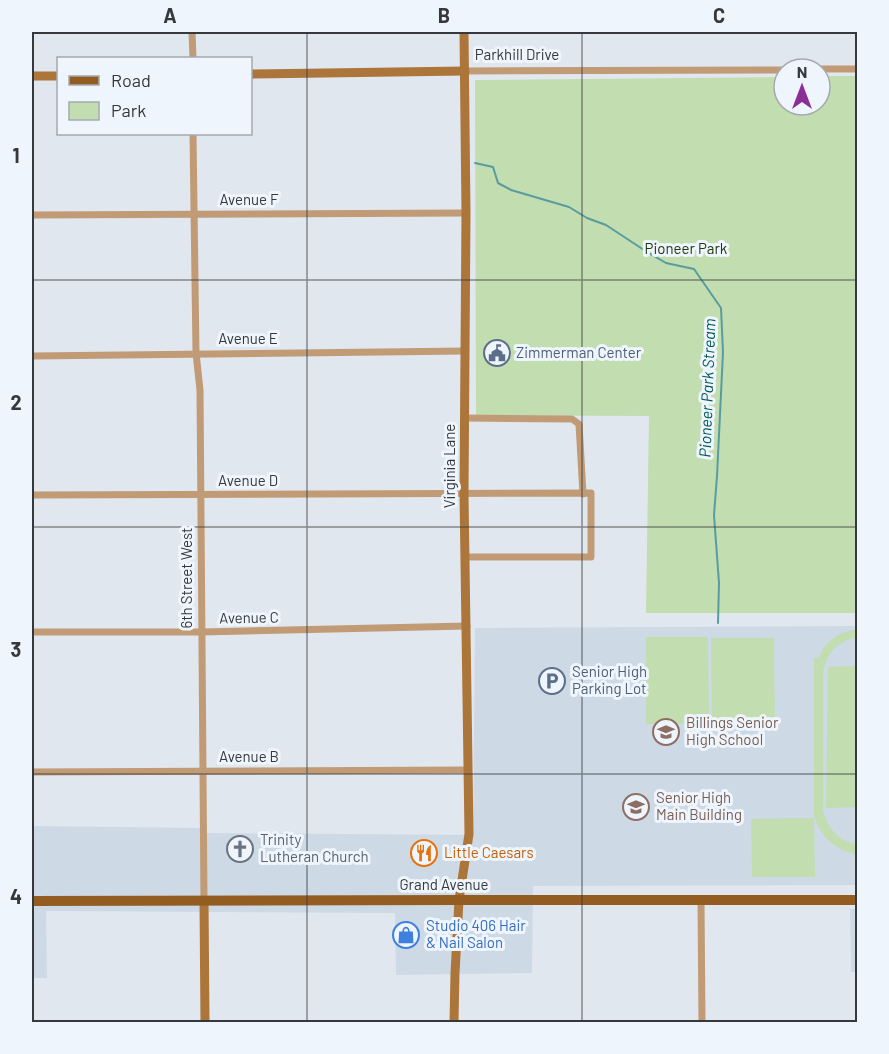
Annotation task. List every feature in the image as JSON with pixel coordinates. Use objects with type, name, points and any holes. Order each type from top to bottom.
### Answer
[{"type":"main road","name":"Grand Avenue","points":[[32,901],[858,900]]},
{"type":"street","points":[[192,32],[193,57]]},
{"type":"street","name":"Virginia Lane","points":[[454,1023],[459,900],[469,834],[464,494],[466,213],[464,32]]},
{"type":"street","points":[[832,69],[858,69]]},
{"type":"street","name":"Parkhill Drive","points":[[252,74],[772,70]]},
{"type":"street","points":[[32,76],[57,76]]},
{"type":"street","name":"6th Street West","points":[[193,135],[196,353],[200,390],[205,1023]]},
{"type":"street","name":"Avenue F","points":[[32,215],[466,213]]},
{"type":"street","name":"Avenue E","points":[[32,356],[465,351]]},
{"type":"street","points":[[465,418],[572,418],[579,424],[591,557],[465,557]]},
{"type":"street","name":"Avenue D","points":[[32,495],[587,493]]},
{"type":"street","name":"Avenue C","points":[[32,632],[202,632],[467,626]]},
{"type":"street","name":"Avenue B","points":[[32,772],[467,770]]},
{"type":"street","points":[[701,901],[702,1023]]},
{"type":"shaded area","name":"Billings Senior High School","points":[[857,626],[857,885],[533,886],[532,973],[396,975],[395,913],[46,911],[47,978],[32,978],[32,826],[203,828],[204,833],[473,835],[475,628]]},
{"type":"shaded area","points":[[850,909],[857,909],[857,972],[851,972]]},
{"type":"green space","name":"Pioneer Park","points":[[832,76],[857,76],[857,613],[646,613],[649,416],[476,415],[475,80],[772,77],[772,117],[832,117]]},
{"type":"green space","points":[[857,629],[857,638],[844,641],[834,649],[827,659],[823,672],[823,810],[828,823],[839,837],[857,844],[857,854],[855,854],[840,849],[829,841],[814,816],[814,658],[819,658],[825,646],[834,638]]},
{"type":"green space","points":[[646,637],[708,637],[709,723],[646,724]]},
{"type":"green space","points":[[711,638],[774,638],[775,724],[712,724]]},
{"type":"green space","points":[[857,666],[857,807],[826,808],[828,667]]},
{"type":"green space","points":[[814,818],[815,877],[752,877],[751,819]]},
{"type":"waterway","name":"Pioneer Park Stream","points":[[475,163],[493,167],[498,183],[511,190],[569,207],[587,218],[606,225],[666,263],[694,269],[721,308],[723,352],[714,515],[719,583],[718,623]]},
{"type":"place","name":"Zimmerman Center","points":[[497,353]]},
{"type":"place","name":"Senior High Parking Lot","points":[[552,681]]},
{"type":"place","name":"Billings Senior High School","points":[[666,732]]},
{"type":"place","name":"Senior High Main Building","points":[[636,807]]},
{"type":"place","name":"Trinity Lutheran Church","points":[[240,849]]},
{"type":"place","name":"Little Caesars","points":[[424,853]]},
{"type":"place","name":"Studio 406 Hair & Nail Salon","points":[[406,935]]}]
